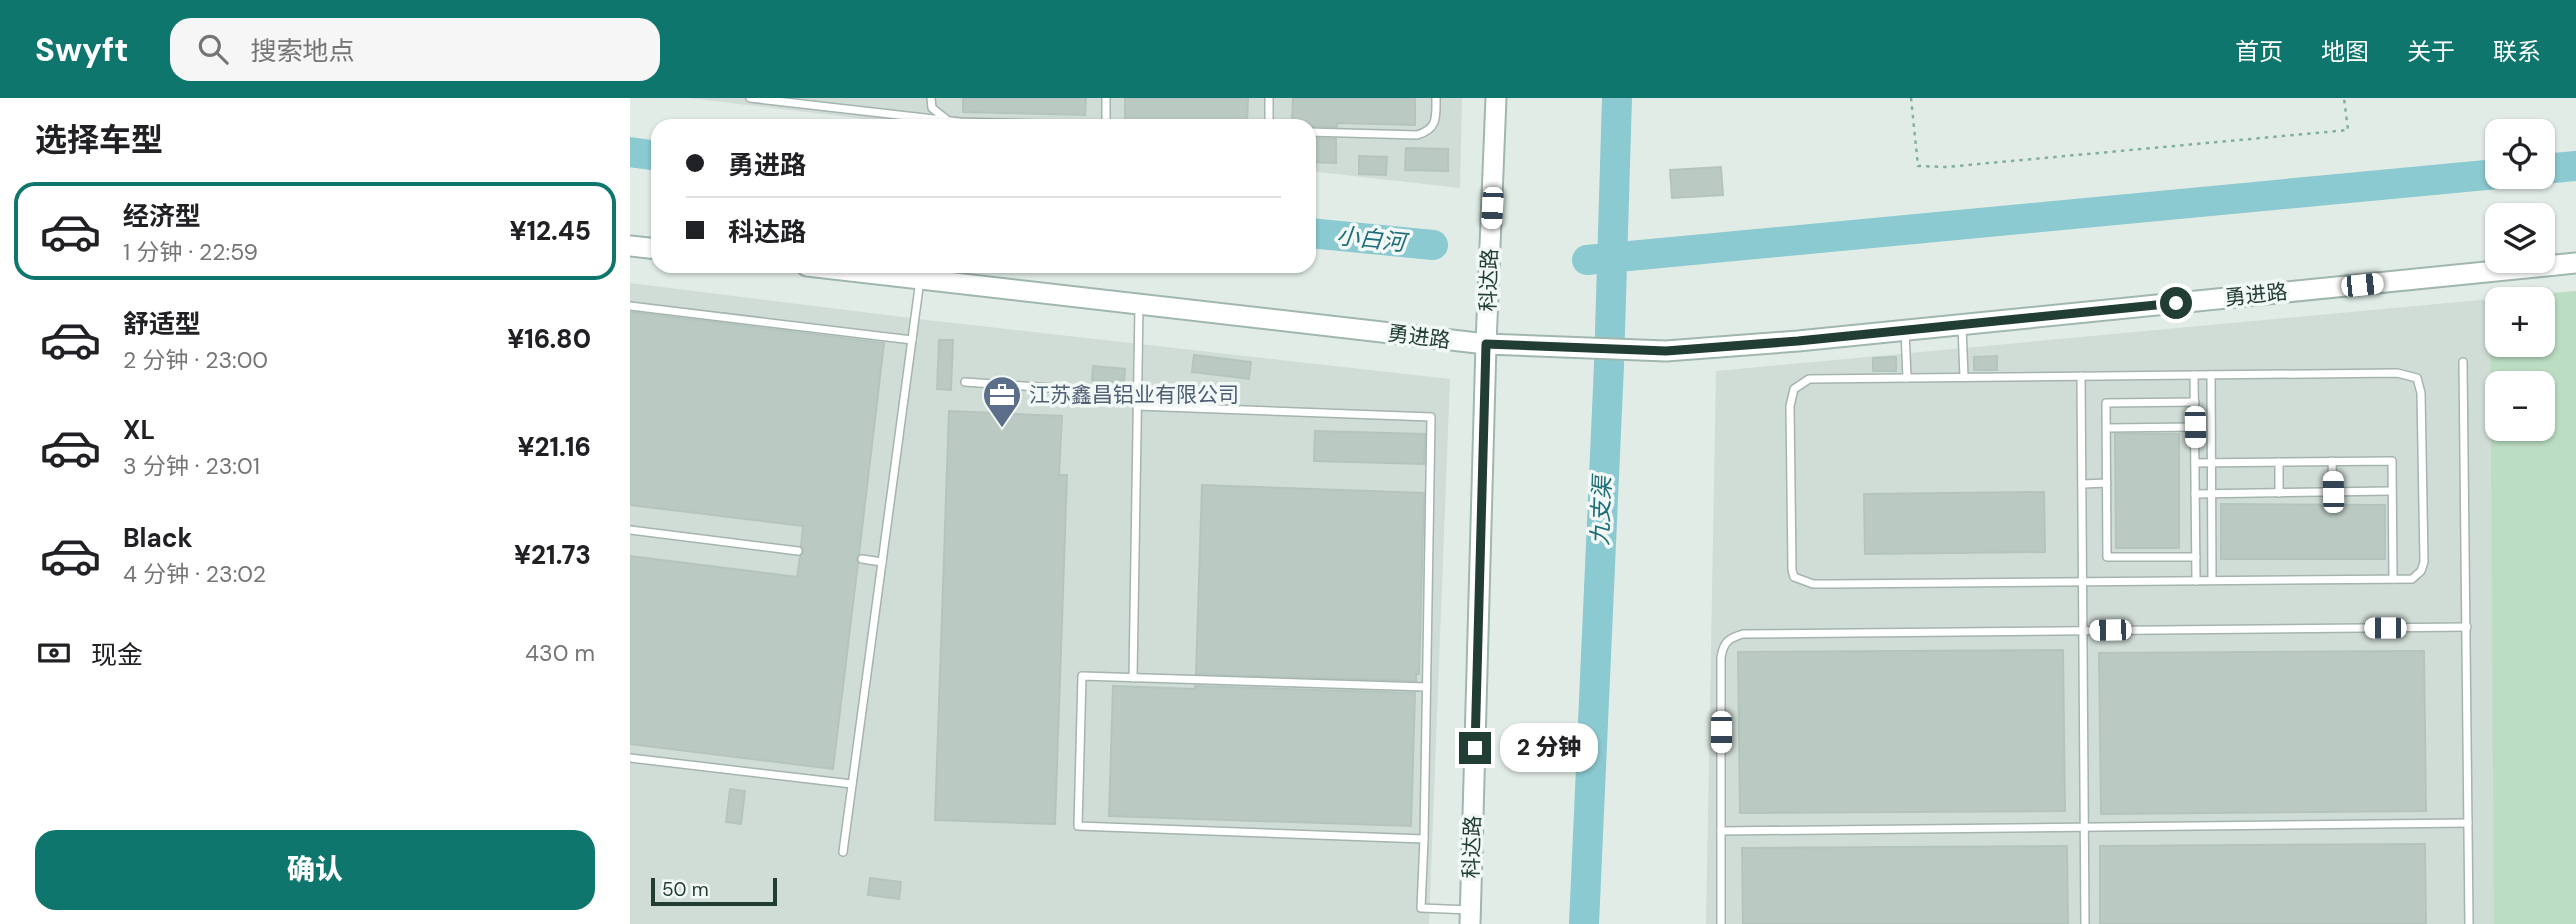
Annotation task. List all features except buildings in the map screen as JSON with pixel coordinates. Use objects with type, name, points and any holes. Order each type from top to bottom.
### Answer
[{"type":"street","name":"科达路","points":[[1470,917],[1486,344],[1496,98]]},
{"type":"street","points":[[630,246],[651,248]]},
{"type":"street","name":"勇进路","points":[[868,273],[1486,344],[1666,351],[1905,331],[2576,263]]},
{"type":"lane","points":[[750,98],[946,119]]},
{"type":"lane","points":[[931,98],[932,108],[946,119]]},
{"type":"lane","points":[[1106,98],[1107,119]]},
{"type":"lane","points":[[1269,98],[1269,119]]},
{"type":"lane","points":[[1316,132],[1417,135],[1428,132],[1433,126],[1436,98]]},
{"type":"lane","points":[[843,852],[920,279]]},
{"type":"lane","points":[[1133,678],[1139,304]]},
{"type":"lane","points":[[630,306],[912,340]]},
{"type":"lane","points":[[1962,325],[1964,377]]},
{"type":"lane","points":[[1905,331],[1908,378]]},
{"type":"lane","points":[[2463,362],[2469,924]]},
{"type":"lane","points":[[2397,373],[2417,378],[2421,393],[2424,562],[2421,571],[2412,579],[1813,584],[1794,577],[1790,405],[1794,389],[1809,379],[1964,377],[2397,373]]},
{"type":"lane","points":[[2211,374],[2212,580]]},
{"type":"lane","points":[[2194,375],[2196,581]]},
{"type":"lane","points":[[2081,376],[2085,924]]},
{"type":"lane","points":[[965,382],[1138,394]]},
{"type":"lane","points":[[2195,402],[2106,403],[2106,428],[2107,557],[2196,557]]},
{"type":"lane","points":[[1138,406],[1431,417],[1421,908],[1470,917]]},
{"type":"lane","points":[[2106,428],[2195,427]]},
{"type":"lane","points":[[2332,461],[2333,492]]},
{"type":"lane","points":[[2195,463],[2392,461],[2393,579]]},
{"type":"lane","points":[[2279,462],[2279,493]]},
{"type":"lane","points":[[2082,484],[2107,483]]},
{"type":"lane","points":[[2195,494],[2392,491]]},
{"type":"lane","points":[[630,530],[798,551]]},
{"type":"lane","points":[[862,559],[882,562]]},
{"type":"lane","points":[[1721,924],[1721,657],[1723,645],[1732,637],[1743,634],[2467,627]]},
{"type":"lane","points":[[1424,839],[1078,826],[1082,676],[1426,687]]},
{"type":"lane","points":[[630,758],[852,784]]},
{"type":"lane","points":[[1721,831],[2468,823]]},
{"type":"path","points":[[1911,98],[1918,166],[1946,167],[2348,130],[2344,98]]},
{"type":"shaded area","points":[[689,98],[1462,98],[1460,188],[1316,172],[1316,119],[866,119]]},
{"type":"shaded area","name":"江苏鑫昌铝业有限公司","points":[[630,283],[927,320],[1450,379],[1429,924],[630,924]]},
{"type":"shaded area","points":[[2576,291],[2576,924],[1706,924],[1716,371],[2485,299],[2485,357],[2555,357],[2555,293]]},
{"type":"green space","points":[[2576,291],[2576,924],[2494,924],[2491,441],[2555,441],[2555,371],[2490,371],[2490,357],[2555,357],[2555,293]]},
{"type":"waterway","name":"九支渠","points":[[1584,924],[1609,365],[1617,98]]},
{"type":"waterway","name":"小白河","points":[[630,152],[651,155]]},
{"type":"waterway","points":[[2555,168],[2576,166]]},
{"type":"waterway","points":[[1587,260],[2485,175]]},
{"type":"waterway","name":"小白河","points":[[1316,234],[1433,245]]},
{"type":"place","name":"江苏鑫昌铝业有限公司","points":[[1002,429]]},
{"type":"route","points":[[1475,748],[1486,344],[1666,351],[1798,341],[2176,303]]}]
